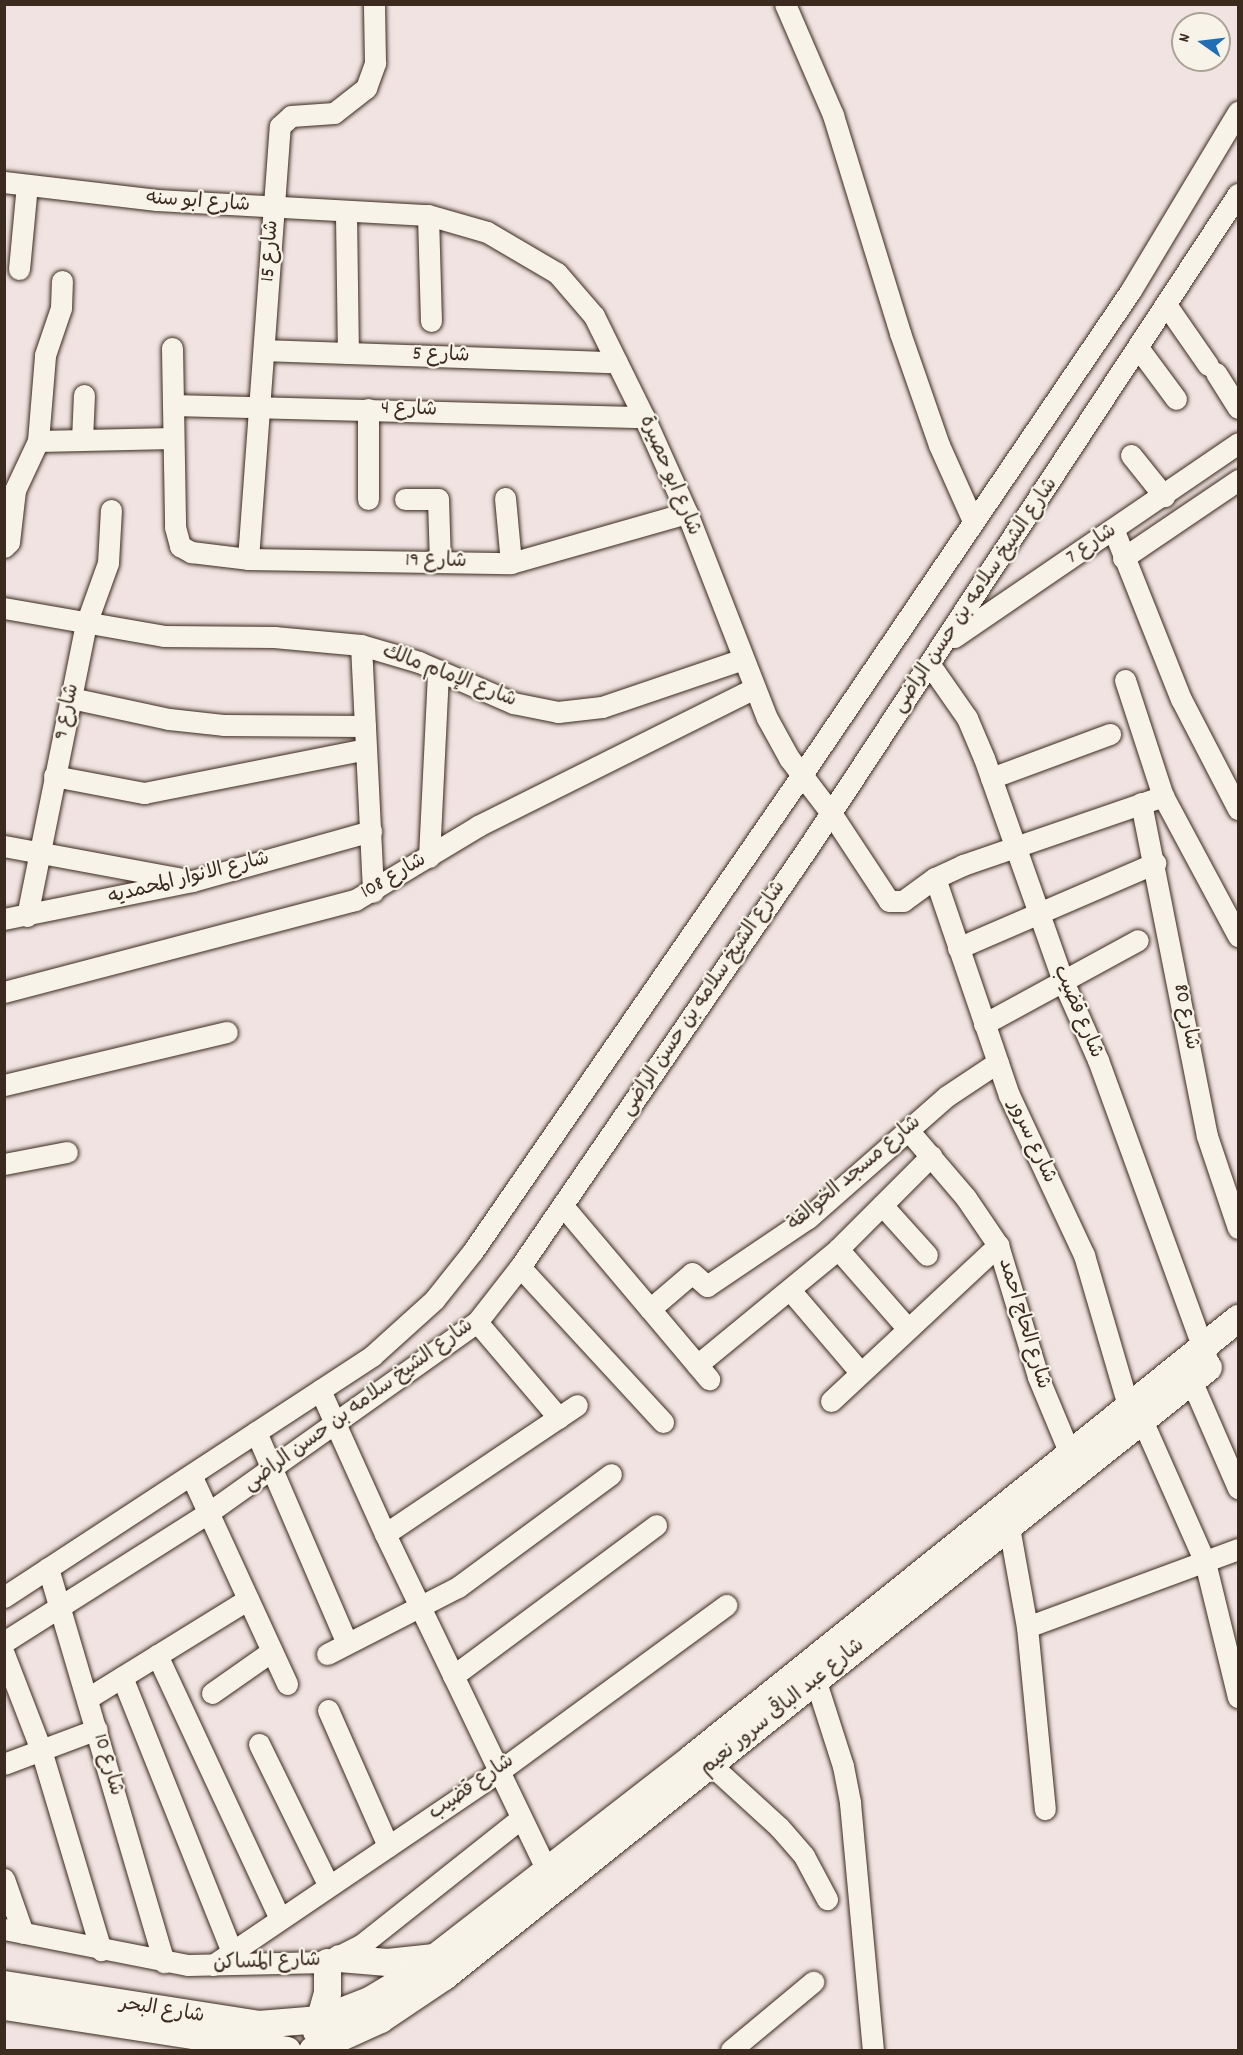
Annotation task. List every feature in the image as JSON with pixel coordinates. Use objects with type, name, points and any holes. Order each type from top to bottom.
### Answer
[{"type":"street","name":"شارع 15","points":[[249,559],[262,406],[280,126],[291,116],[334,113],[366,88],[375,63],[374,4]]},
{"type":"street","points":[[785,4],[833,115],[900,333],[939,445],[973,521]]},
{"type":"street","name":"شارع الشيخ سلامه بن حسن الراضى","points":[[4,1597],[398,1336],[434,1300],[473,1251],[801,776],[1131,290],[1239,112]]},
{"type":"street","name":"شارع ابو سنه","points":[[4,182],[157,200],[346,214],[428,215]]},
{"type":"street","points":[[19,269],[27,185]]},
{"type":"street","name":"شارع الشيخ سلامه بن حسن الراضى","points":[[4,1642],[208,1513],[336,1425],[477,1322],[563,1206],[831,813],[1139,349],[1239,194]]},
{"type":"street","points":[[346,214],[348,353]]},
{"type":"street","points":[[428,215],[431,321]]},
{"type":"street","name":"شارع ابو حصيرة","points":[[428,215],[487,232],[558,273],[594,316],[644,417],[687,513],[766,718],[801,776],[831,813],[889,901],[903,901],[935,878]]},
{"type":"street","points":[[4,548],[9,542],[12,483],[38,441],[45,355],[61,308],[62,281]]},
{"type":"street","points":[[1167,306],[1239,408]]},
{"type":"street","points":[[38,441],[173,438],[172,348]]},
{"type":"street","points":[[1139,349],[1176,399]]},
{"type":"street","name":"شارع 5","points":[[265,350],[616,362]]},
{"type":"street","points":[[82,440],[84,395]]},
{"type":"street","name":"شارع 4","points":[[173,405],[644,417]]},
{"type":"street","points":[[368,409],[368,499]]},
{"type":"street","name":"شارع 19","points":[[173,438],[175,527],[180,546],[191,552],[249,559],[511,563],[687,513]]},
{"type":"street","name":"شارع 7","points":[[944,644],[1114,531],[1239,443]]},
{"type":"street","points":[[1131,455],[1164,496]]},
{"type":"street","points":[[1123,558],[1239,480]]},
{"type":"street","points":[[505,498],[511,563]]},
{"type":"street","points":[[405,499],[438,499],[440,562]]},
{"type":"street","name":"شارع 9","points":[[27,916],[86,624],[108,563],[111,510]]},
{"type":"street","points":[[1114,531],[1191,721],[1239,809]]},
{"type":"street","name":"شارع الإمام مالك","points":[[4,608],[164,636],[274,637],[361,645],[438,670],[521,706],[572,712],[602,707],[743,659]]},
{"type":"street","points":[[361,645],[373,892]]},
{"type":"street","name":"شارع قضيب","points":[[930,665],[967,718],[991,778],[1062,981],[1098,1060],[1201,1365],[1239,1488]]},
{"type":"street","points":[[429,857],[438,670]]},
{"type":"street","points":[[1125,680],[1163,796],[1239,936]]},
{"type":"street","name":"شارع 108","points":[[4,992],[303,916],[373,892],[478,826],[755,688]]},
{"type":"street","points":[[71,698],[169,719],[223,725],[365,726]]},
{"type":"street","points":[[991,778],[1110,734]]},
{"type":"street","points":[[54,776],[144,793],[366,749]]},
{"type":"street","points":[[935,878],[1013,846],[1163,796]]},
{"type":"street","name":"شارع 80","points":[[1141,803],[1155,863],[1201,1110],[1215,1165],[1239,1228]]},
{"type":"street","name":"شارع الانوار المحمديه","points":[[4,919],[192,881],[371,831]]},
{"type":"street","points":[[4,846],[39,850],[192,881]]},
{"type":"street","points":[[958,948],[1155,863]]},
{"type":"street","name":"شارع سرور","points":[[935,878],[1022,1128],[1084,1255],[1135,1413],[1205,1562],[1239,1697]]},
{"type":"street","points":[[984,1024],[1138,940]]},
{"type":"street","points":[[4,1085],[227,1032]]},
{"type":"street","name":"شارع مسجد الخوالقة","points":[[650,1309],[692,1273],[706,1286],[799,1224],[947,1096],[998,1062]]},
{"type":"street","name":"شارع الحاج احمد","points":[[908,1130],[931,1156],[998,1245],[1038,1377],[1073,1463]]},
{"type":"street","points":[[4,1164],[67,1152]]},
{"type":"street","points":[[563,1206],[703,1372],[790,1290],[838,1249],[931,1156]]},
{"type":"street","points":[[882,1205],[927,1256]]},
{"type":"street","points":[[831,1401],[998,1245]]},
{"type":"street","points":[[838,1249],[908,1329]]},
{"type":"street","points":[[520,1267],[663,1422]]},
{"type":"street","points":[[790,1290],[861,1373]]},
{"type":"street","name":"شارع عبد الباقى سرور نعيم","points":[[1201,1365],[1239,1318]]},
{"type":"street","points":[[477,1322],[559,1418]]},
{"type":"street","name":"شارع عبد الباقى سرور نعيم","points":[[321,2019],[377,1996],[435,1957],[546,1868],[1135,1413],[1201,1365],[1239,1342]]},
{"type":"street","points":[[320,1389],[420,1609],[546,1868]]},
{"type":"street","points":[[385,1534],[577,1405]]},
{"type":"street","points":[[256,1432],[347,1643]]},
{"type":"street","name":"شارع عبد الباقى سرور نعيم","points":[[311,2050],[372,2024],[413,1999],[1009,1527],[1073,1463]]},
{"type":"street","points":[[327,1654],[420,1609],[458,1587],[610,1474]]},
{"type":"street","points":[[191,1475],[287,1684]]},
{"type":"street","points":[[453,1676],[656,1525]]},
{"type":"street","points":[[1009,1527],[1027,1627],[1045,1809]]},
{"type":"street","points":[[1027,1627],[1239,1549]]},
{"type":"street","name":"شارع 10","points":[[48,1568],[164,1962]]},
{"type":"street","points":[[88,1698],[248,1599]]},
{"type":"street","name":"شارع قضيب","points":[[213,1965],[498,1772],[726,1605]]},
{"type":"street","points":[[212,1693],[273,1651]]},
{"type":"street","points":[[4,1654],[41,1750],[101,1950]]},
{"type":"street","points":[[157,1655],[280,1919]]},
{"type":"street","points":[[122,1677],[232,1952]]},
{"type":"street","points":[[816,1682],[850,1803],[873,2050]]},
{"type":"street","points":[[327,1710],[388,1846]]},
{"type":"street","points":[[4,1764],[97,1729]]},
{"type":"street","points":[[259,1744],[329,1886]]},
{"type":"street","points":[[711,1765],[779,1827],[804,1856],[827,1899]]},
{"type":"street","name":"شارع المساكن","points":[[14,1931],[164,1962],[213,1965],[333,1960],[361,1945],[521,1818]]},
{"type":"street","points":[[4,1879],[14,1931]]},
{"type":"street","points":[[311,2050],[321,2019],[333,1960],[387,1962],[435,1957]]},
{"type":"street","points":[[731,2050],[813,1982]]},
{"type":"street","name":"شارع البحر","points":[[4,1984],[237,2023],[279,2024],[321,2019]]},
{"type":"street","name":"شارع البحر","points":[[4,2006],[286,2050]]}]
